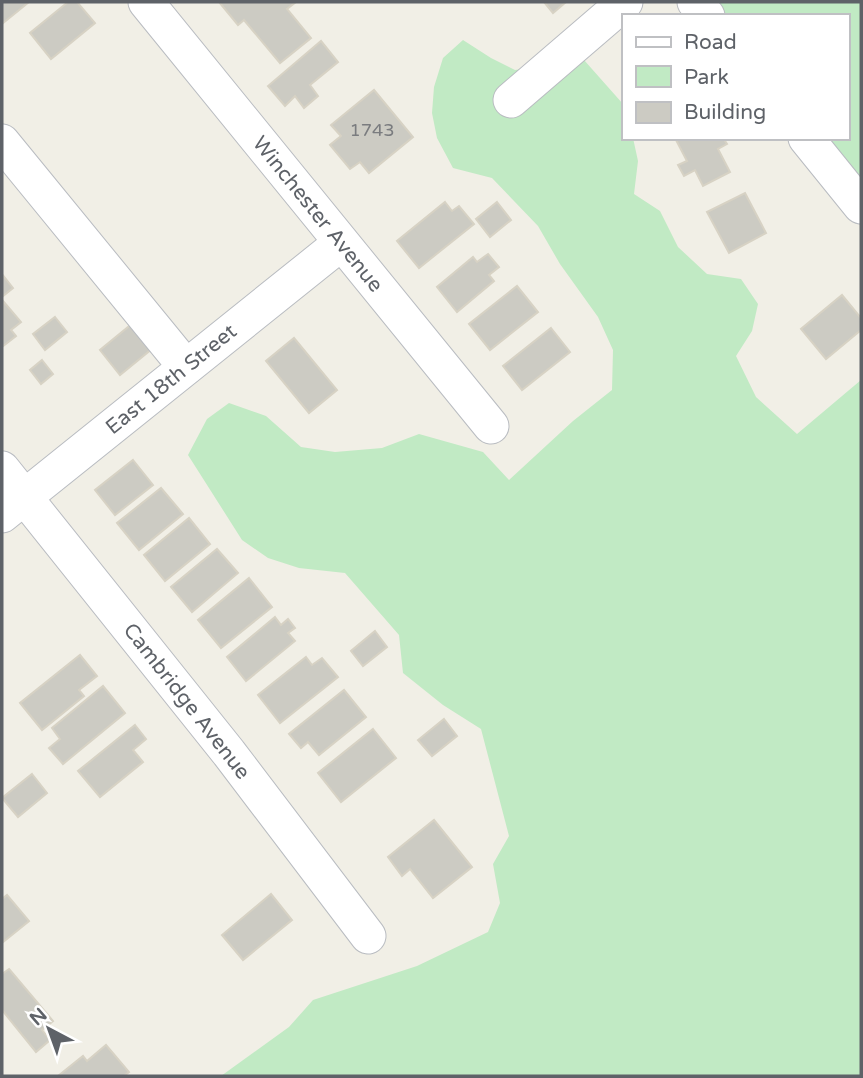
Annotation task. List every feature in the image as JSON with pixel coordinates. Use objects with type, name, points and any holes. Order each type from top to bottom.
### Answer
[{"type":"street","name":"Winchester Avenue","points":[[146,2],[491,426]]},
{"type":"street","points":[[512,100],[625,2]]},
{"type":"street","points":[[808,140],[861,205]]},
{"type":"street","points":[[2,142],[186,367]]},
{"type":"street","name":"East 18th Street","points":[[13,506],[341,243]]},
{"type":"street","name":"Cambridge Avenue","points":[[2,469],[13,506],[229,753],[368,936]]},
{"type":"green space","points":[[709,2],[861,2],[861,182],[826,140],[849,140],[849,14],[719,14]]},
{"type":"green space","points":[[463,40],[515,70],[584,60],[622,103],[622,140],[633,140],[638,161],[634,194],[660,211],[678,247],[707,274],[741,279],[758,304],[752,331],[736,356],[756,397],[797,434],[861,380],[861,1076],[221,1076],[289,1027],[313,1000],[417,966],[488,932],[500,903],[493,864],[509,836],[481,729],[443,705],[403,673],[399,635],[345,573],[299,568],[268,558],[242,540],[188,455],[207,419],[229,403],[266,416],[301,447],[335,452],[382,448],[419,434],[483,452],[509,480],[573,421],[612,390],[613,350],[598,317],[560,264],[538,226],[492,178],[453,168],[437,138],[432,113],[434,87],[443,58]]},
{"type":"building","points":[[2,2],[29,2],[2,24]]},
{"type":"building","points":[[68,2],[77,2],[95,23],[51,59],[30,33]]},
{"type":"building","points":[[219,2],[296,2],[287,9],[311,38],[280,63],[244,20],[238,25]]},
{"type":"building","points":[[544,2],[566,2],[553,13]]},
{"type":"building","points":[[321,41],[338,62],[310,85],[318,96],[304,108],[295,96],[285,106],[268,86]]},
{"type":"building","points":[[374,90],[413,137],[369,173],[360,162],[350,169],[330,145],[341,136],[331,125]]},
{"type":"building","points":[[676,140],[724,140],[727,144],[718,149],[730,172],[703,186],[695,170],[684,176],[678,165],[687,161]]},
{"type":"building","points":[[745,193],[766,233],[729,253],[707,212]]},
{"type":"building","points":[[445,202],[452,211],[459,206],[474,224],[419,268],[397,241]]},
{"type":"building","points":[[497,202],[511,220],[490,237],[476,219]]},
{"type":"building","points":[[488,254],[499,267],[489,275],[494,281],[457,312],[437,287],[473,257],[477,262]]},
{"type":"building","points":[[2,274],[13,288],[2,297]]},
{"type":"building","points":[[517,286],[538,312],[490,350],[469,324]]},
{"type":"building","points":[[842,295],[861,318],[861,330],[826,359],[801,329]]},
{"type":"building","points":[[3,301],[21,322],[11,330],[16,336],[2,347]]},
{"type":"building","points":[[55,317],[67,332],[45,350],[33,334]]},
{"type":"building","points":[[133,323],[153,348],[120,375],[100,350]]},
{"type":"building","points":[[551,328],[570,352],[522,390],[503,366]]},
{"type":"building","points":[[294,338],[337,390],[309,413],[266,361]]},
{"type":"building","points":[[42,360],[53,374],[41,384],[30,370]]},
{"type":"building","points":[[133,460],[153,485],[115,515],[95,490]]},
{"type":"building","points":[[161,488],[183,514],[139,550],[117,523]]},
{"type":"building","points":[[189,518],[210,544],[165,581],[144,555]]},
{"type":"building","points":[[217,549],[238,573],[192,612],[171,587]]},
{"type":"building","points":[[249,578],[272,607],[221,648],[198,620]]},
{"type":"building","points":[[275,617],[281,625],[288,619],[295,628],[288,633],[295,641],[246,681],[227,657]]},
{"type":"building","points":[[375,631],[387,647],[363,666],[351,651]]},
{"type":"building","points":[[80,655],[97,676],[79,690],[84,696],[42,730],[20,703]]},
{"type":"building","points":[[306,657],[312,665],[322,658],[338,677],[280,723],[258,695]]},
{"type":"building","points":[[103,686],[125,713],[63,764],[49,748],[60,739],[52,728]]},
{"type":"building","points":[[344,690],[366,717],[319,755],[308,742],[301,748],[289,734]]},
{"type":"building","points":[[444,719],[457,736],[432,756],[418,740]]},
{"type":"building","points":[[135,725],[146,739],[133,750],[143,762],[100,797],[78,771]]},
{"type":"building","points":[[373,729],[396,758],[341,802],[318,773]]},
{"type":"building","points":[[32,774],[47,793],[18,817],[2,798]]},
{"type":"building","points":[[434,820],[472,867],[433,898],[410,869],[402,876],[388,857]]},
{"type":"building","points":[[271,894],[292,920],[243,960],[222,935]]},
{"type":"building","points":[[7,895],[29,921],[2,943],[2,899]]},
{"type":"building","points":[[9,969],[53,1021],[42,1030],[50,1040],[36,1052],[2,1010],[2,974]]},
{"type":"building","points":[[106,1045],[129,1072],[124,1076],[58,1076],[83,1056],[87,1061]]}]
